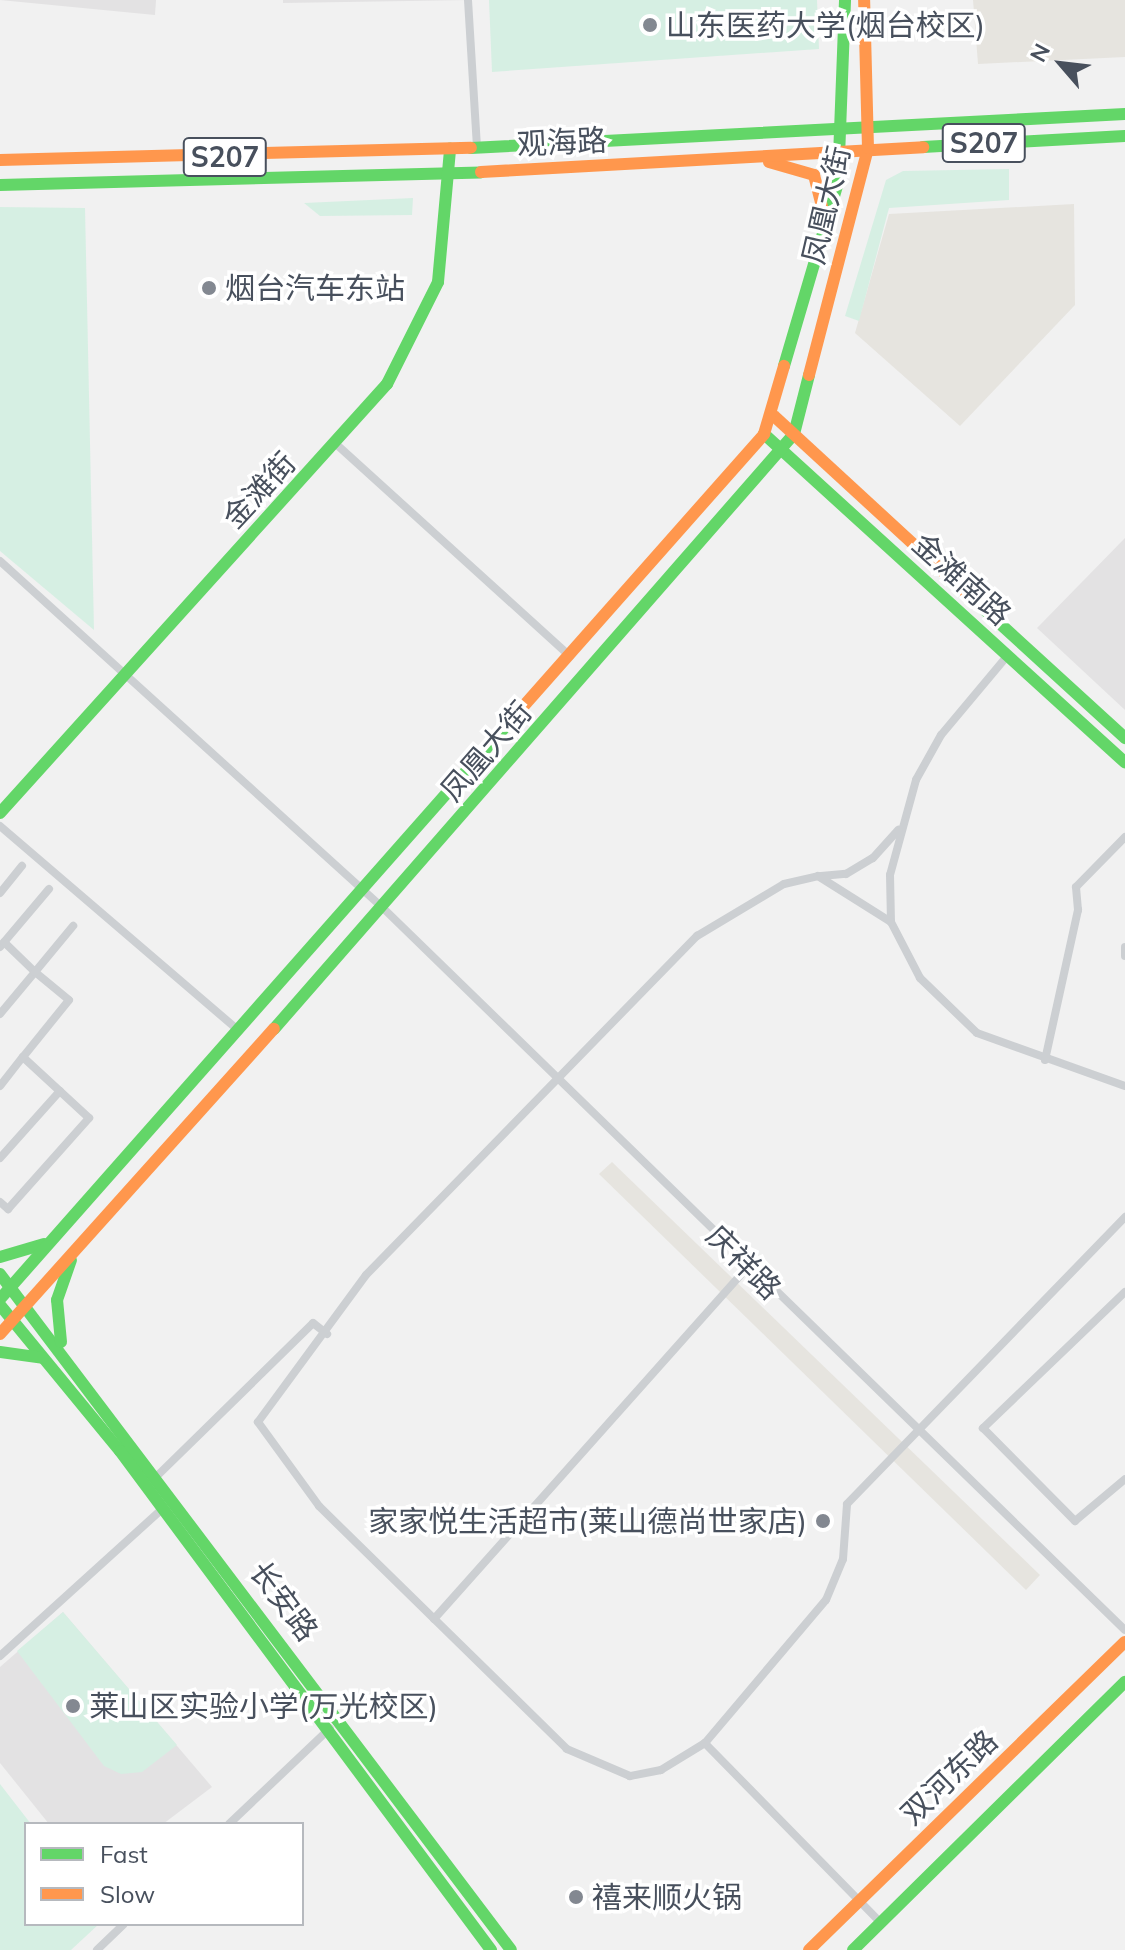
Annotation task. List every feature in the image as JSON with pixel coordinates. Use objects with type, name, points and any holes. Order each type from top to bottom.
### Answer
[{"type":"main road","name":"凤凰大街","points":[[0,1302],[764,434],[774,416],[827,226],[843,149],[846,126],[845,0]]},
{"type":"main road","name":"凤凰大街","points":[[0,1334],[383,908],[794,434],[868,148],[864,0]]},
{"type":"main road","name":"观海路","points":[[0,160],[477,148],[846,126],[1125,114]]},
{"type":"main road","name":"观海路","points":[[0,185],[447,173],[750,160],[843,149],[1125,136]]},
{"type":"main road","name":"金滩街","points":[[0,813],[387,384],[427,316],[438,282],[450,149]]},
{"type":"main road","points":[[750,160],[814,175],[827,226]]},
{"type":"main road","name":"金滩南路","points":[[774,416],[1125,738]]},
{"type":"main road","name":"金滩南路","points":[[764,434],[1125,762]]},
{"type":"main road","points":[[718,486],[706,504],[712,517],[738,500]]},
{"type":"main road","points":[[464,776],[454,806],[465,810],[484,793]]},
{"type":"main road","points":[[265,1002],[284,985],[297,986],[280,1023]]},
{"type":"main road","points":[[0,1257],[23,1255],[56,1236]]},
{"type":"main road","points":[[63,1349],[57,1300],[77,1247]]},
{"type":"main road","name":"长安路","points":[[0,1274],[63,1349],[511,1950]]},
{"type":"main road","name":"长安路","points":[[0,1302],[163,1508],[491,1950]]},
{"type":"main road","points":[[0,1352],[45,1359]]},
{"type":"main road","name":"双河东路","points":[[809,1950],[1125,1642]]},
{"type":"main road","name":"双河东路","points":[[853,1950],[1125,1682]]},
{"type":"street","points":[[468,0],[477,148]]},
{"type":"street","points":[[336,444],[570,656]]},
{"type":"street","points":[[872,531],[884,518]]},
{"type":"street","name":"庆祥路","points":[[0,561],[383,908],[917,1432],[1125,1630]]},
{"type":"street","points":[[891,922],[899,830],[941,735],[1008,655]]},
{"type":"street","points":[[0,826],[239,1031]]},
{"type":"street","points":[[899,830],[846,874],[818,876],[784,884],[697,936],[556,1076],[366,1275],[327,1334],[258,1422],[319,1506],[567,1749],[593,1764],[630,1776],[661,1770],[705,1743],[826,1600],[843,1559],[847,1504],[1125,1217]]},
{"type":"street","points":[[1045,1060],[1078,910],[1076,887],[1125,837]]},
{"type":"street","points":[[0,893],[22,866]]},
{"type":"street","points":[[818,876],[891,922],[920,978],[962,1021],[997,1045],[1125,1086]]},
{"type":"street","points":[[0,1086],[69,1000],[2,944],[49,889]]},
{"type":"street","points":[[0,1014],[73,926]]},
{"type":"street","points":[[1125,947],[1125,956]]},
{"type":"street","points":[[0,1202],[8,1209],[89,1118],[23,1057]]},
{"type":"street","points":[[0,1158],[60,1091]]},
{"type":"street","points":[[434,1619],[749,1266]]},
{"type":"street","points":[[1125,1292],[983,1428],[1075,1521],[1125,1479]]},
{"type":"street","points":[[158,1475],[313,1323],[327,1334]]},
{"type":"street","points":[[0,1656],[163,1508]]},
{"type":"street","points":[[231,1822],[340,1720]]},
{"type":"street","points":[[705,1743],[881,1923]]},
{"type":"street","points":[[97,1950],[122,1926]]},
{"type":"shaded area","points":[[0,0],[156,0],[155,15]]},
{"type":"shaded area","points":[[283,0],[470,0],[283,3]]},
{"type":"shaded area","points":[[973,0],[1125,0],[1125,57],[978,64]]},
{"type":"shaded area","points":[[1074,204],[1075,305],[960,426],[855,333],[889,214]]},
{"type":"shaded area","points":[[1125,538],[1125,710],[1037,628]]},
{"type":"shaded area","points":[[612,1162],[1040,1575],[1026,1590],[599,1174]]},
{"type":"shaded area","name":"莱山区实验小学(万光校区)","points":[[63,1612],[212,1787],[166,1822],[47,1822],[0,1763],[0,1667]]},
{"type":"green space","name":"山东医药大学(烟台校区)","points":[[489,0],[817,0],[819,49],[492,72]]},
{"type":"green space","points":[[1009,169],[1009,200],[889,208],[859,321],[845,316],[886,180],[903,171]]},
{"type":"green space","points":[[413,198],[412,215],[320,216],[304,203]]},
{"type":"green space","points":[[0,207],[85,208],[94,630],[0,551]]},
{"type":"green space","points":[[63,1612],[177,1745],[142,1772],[121,1774],[104,1766],[17,1651]]},
{"type":"green space","points":[[0,1784],[29,1822],[24,1822],[24,1926],[97,1926],[71,1950],[0,1950]]},
{"type":"traffic: fast","points":[[784,366],[838,183],[845,0]]},
{"type":"traffic: fast","points":[[471,148],[1125,114]]},
{"type":"traffic: fast","points":[[923,147],[1125,136]]},
{"type":"traffic: fast","points":[[0,813],[387,384],[438,282],[450,149]]},
{"type":"traffic: fast","points":[[0,185],[481,172]]},
{"type":"traffic: fast","points":[[274,1029],[794,434],[809,375]]},
{"type":"traffic: fast","points":[[764,434],[1125,762]]},
{"type":"traffic: fast","points":[[974,600],[1125,738]]},
{"type":"traffic: fast","points":[[0,1299],[521,709]]},
{"type":"traffic: fast","points":[[0,1257],[44,1244]]},
{"type":"traffic: fast","points":[[61,1342],[57,1300],[71,1260]]},
{"type":"traffic: fast","points":[[0,1274],[511,1950]]},
{"type":"traffic: fast","points":[[0,1305],[120,1451],[491,1950]]},
{"type":"traffic: fast","points":[[0,1352],[43,1358]]},
{"type":"traffic: fast","points":[[853,1950],[1125,1682]]},
{"type":"traffic: slow","points":[[809,375],[868,148],[864,0]]},
{"type":"traffic: slow","points":[[481,172],[923,147]]},
{"type":"traffic: slow","points":[[0,160],[471,148]]},
{"type":"traffic: slow","points":[[769,162],[814,175],[827,226]]},
{"type":"traffic: slow","points":[[521,709],[764,434],[784,366]]},
{"type":"traffic: slow","points":[[774,416],[974,600]]},
{"type":"traffic: slow","points":[[0,1334],[274,1029]]},
{"type":"traffic: slow","points":[[809,1950],[1125,1642]]},
{"type":"place","name":"山东医药大学(烟台校区)","points":[[650,25]]},
{"type":"place","name":"烟台汽车东站","points":[[209,288]]},
{"type":"place","name":"家家悦生活超市(莱山德尚世家店)","points":[[823,1521]]},
{"type":"place","name":"莱山区实验小学(万光校区)","points":[[73,1706]]},
{"type":"place","name":"禧来顺火锅","points":[[576,1897]]}]
